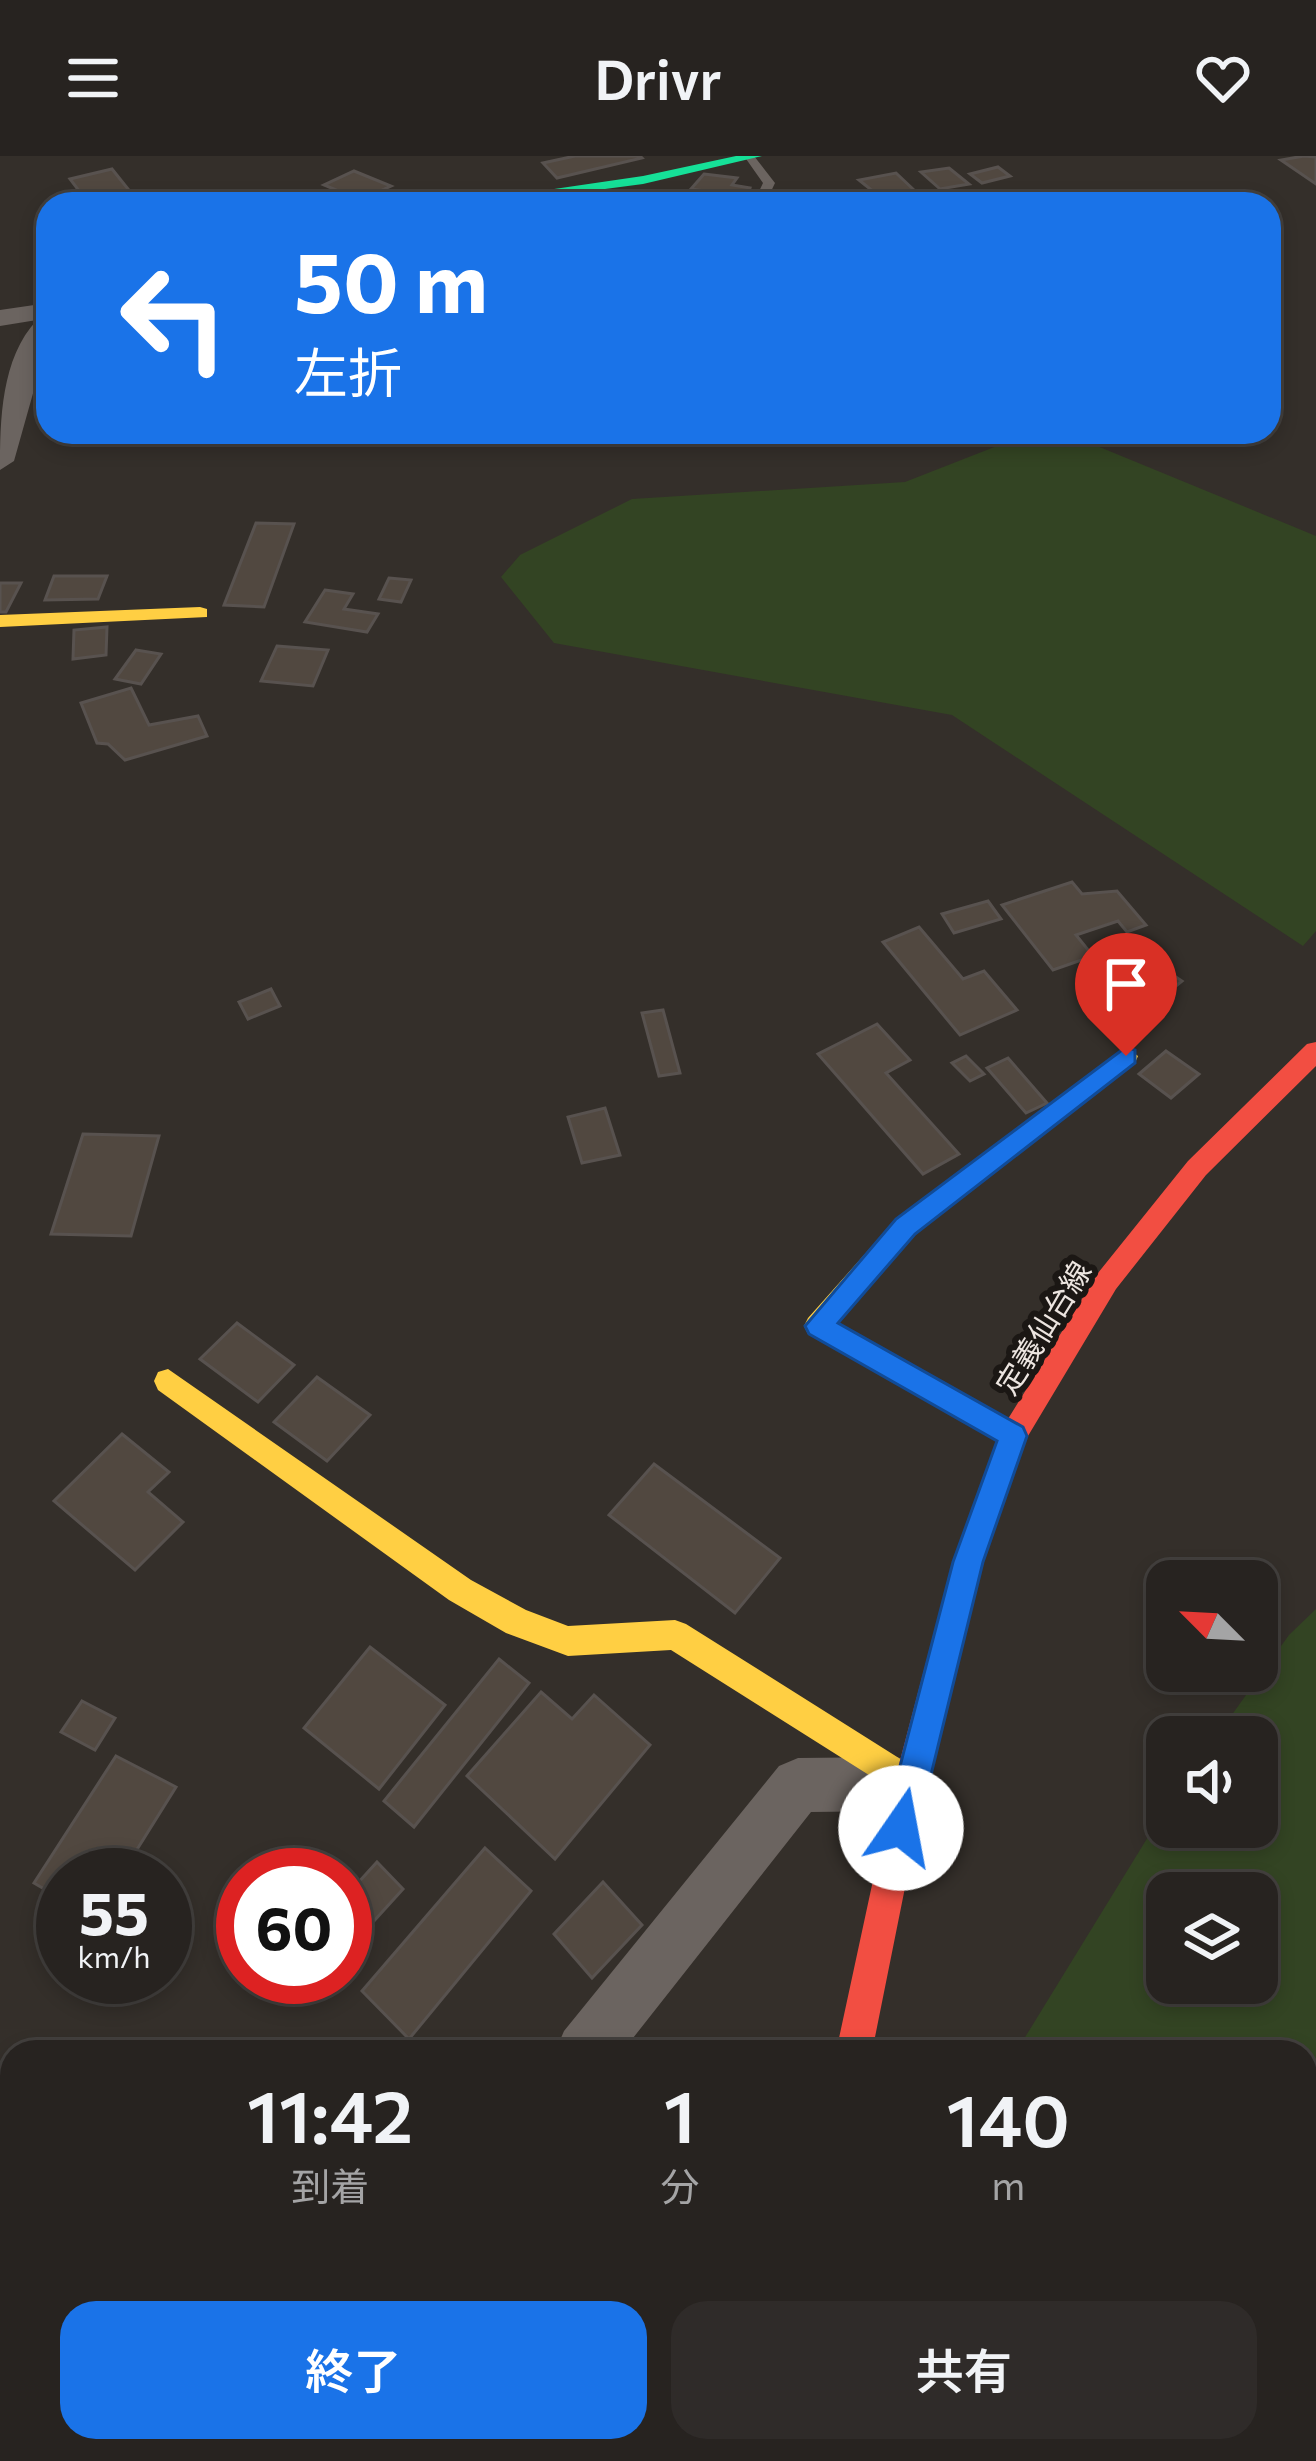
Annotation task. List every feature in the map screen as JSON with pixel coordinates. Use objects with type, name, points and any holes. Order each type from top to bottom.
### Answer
[{"type":"street","points":[[550,192],[643,180],[752,157]]},
{"type":"street","points":[[0,318],[36,313]]},
{"type":"street","points":[[0,461],[36,337]]},
{"type":"street","points":[[0,621],[200,613]]},
{"type":"street","name":"定義仙台線","points":[[857,2040],[910,1784],[968,1562],[1013,1436],[1107,1282],[1197,1168],[1316,1051]]},
{"type":"street","points":[[1013,1436],[818,1326],[906,1226],[1126,1056]]},
{"type":"street","points":[[168,1381],[460,1590],[517,1622],[568,1641],[675,1635],[910,1784]]},
{"type":"street","points":[[595,2040],[798,1785],[910,1784]]},
{"type":"lane","points":[[752,157],[769,183],[765,192]]},
{"type":"green space","points":[[1002,444],[1092,444],[1316,536],[1316,931],[1303,946],[952,715],[554,643],[501,577],[520,555],[632,499],[905,482]]},
{"type":"green space","points":[[1316,1609],[1316,2040],[1023,2040],[1146,1840],[1146,1848],[1278,1848],[1278,1716],[1231,1716],[1248,1692],[1278,1692],[1278,1650]]},
{"type":"building","points":[[575,156],[642,158],[557,178],[543,163]]},
{"type":"building","points":[[1316,157],[1316,184],[1281,160]]},
{"type":"building","points":[[998,167],[1010,176],[982,183],[970,174]]},
{"type":"building","points":[[949,168],[969,184],[940,189],[921,172]]},
{"type":"building","points":[[112,169],[130,192],[80,192],[70,179]]},
{"type":"building","points":[[354,171],[391,186],[378,192],[341,192],[324,185]]},
{"type":"building","points":[[896,173],[914,190],[874,192],[859,180]]},
{"type":"building","points":[[704,174],[737,178],[732,185],[750,188],[749,192],[691,189]]},
{"type":"building","points":[[256,523],[294,524],[264,607],[224,605]]},
{"type":"building","points":[[54,576],[107,576],[98,599],[45,600]]},
{"type":"building","points":[[389,578],[411,580],[401,602],[379,599]]},
{"type":"building","points":[[0,583],[21,583],[6,612],[0,612]]},
{"type":"building","points":[[325,590],[353,594],[344,609],[378,614],[367,632],[305,622]]},
{"type":"building","points":[[107,627],[106,655],[73,659],[74,630]]},
{"type":"building","points":[[277,646],[328,650],[313,686],[261,681]]},
{"type":"building","points":[[136,650],[161,654],[141,684],[115,679]]},
{"type":"building","points":[[131,688],[149,725],[198,716],[207,736],[125,760],[108,744],[97,743],[81,703]]},
{"type":"building","points":[[1072,882],[1082,894],[1117,891],[1146,925],[1127,932],[1118,921],[1076,935],[1093,956],[1053,970],[1002,905]]},
{"type":"building","points":[[988,901],[1001,919],[954,933],[942,914]]},
{"type":"building","points":[[919,927],[963,979],[984,971],[1017,1010],[960,1035],[883,942]]},
{"type":"building","points":[[1143,955],[1182,981],[1140,1015],[1101,987]]},
{"type":"building","points":[[271,989],[280,1006],[248,1019],[239,1002]]},
{"type":"building","points":[[663,1010],[680,1073],[659,1076],[642,1013]]},
{"type":"building","points":[[877,1024],[910,1060],[886,1073],[959,1154],[923,1174],[818,1054]]},
{"type":"building","points":[[1166,1051],[1199,1074],[1171,1098],[1139,1074]]},
{"type":"building","points":[[966,1056],[984,1074],[970,1081],[952,1063]]},
{"type":"building","points":[[1008,1058],[1047,1103],[1026,1113],[987,1068]]},
{"type":"building","points":[[605,1108],[620,1155],[582,1163],[568,1117]]},
{"type":"building","points":[[83,1134],[159,1136],[131,1236],[51,1234]]},
{"type":"building","points":[[237,1323],[294,1365],[258,1402],[200,1359]]},
{"type":"building","points":[[317,1377],[370,1415],[327,1461],[274,1422]]},
{"type":"building","points":[[122,1434],[169,1472],[148,1492],[183,1522],[135,1570],[54,1501]]},
{"type":"building","points":[[654,1464],[780,1558],[735,1613],[609,1515]]},
{"type":"building","points":[[370,1647],[445,1705],[379,1789],[304,1728]]},
{"type":"building","points":[[499,1659],[529,1683],[414,1827],[384,1801]]},
{"type":"building","points":[[541,1692],[572,1719],[594,1695],[650,1745],[555,1859],[467,1776]]},
{"type":"building","points":[[82,1701],[115,1718],[95,1750],[61,1732]]},
{"type":"building","points":[[116,1756],[176,1787],[138,1848],[57,1848]]},
{"type":"building","points":[[485,1848],[531,1891],[409,2039],[372,2001],[372,1979]]},
{"type":"building","points":[[377,1862],[403,1889],[373,1922],[372,1921],[372,1868]]},
{"type":"building","points":[[603,1882],[642,1925],[592,1978],[554,1934]]},
{"type":"traffic: fast","points":[[550,192],[643,180],[755,156]]},
{"type":"traffic: slow","points":[[0,621],[200,613]]},
{"type":"traffic: slow","points":[[1013,1436],[818,1326],[906,1226],[1126,1056]]},
{"type":"traffic: slow","points":[[168,1381],[460,1590],[517,1622],[568,1641],[675,1635],[910,1783]]},
{"type":"traffic: jam","points":[[856,2040],[910,1783],[968,1561],[1013,1436],[1107,1281],[1197,1168],[1316,1051]]},
{"type":"route","points":[[901,1828],[968,1562],[1013,1436],[818,1326],[906,1226],[1126,1056]]}]
